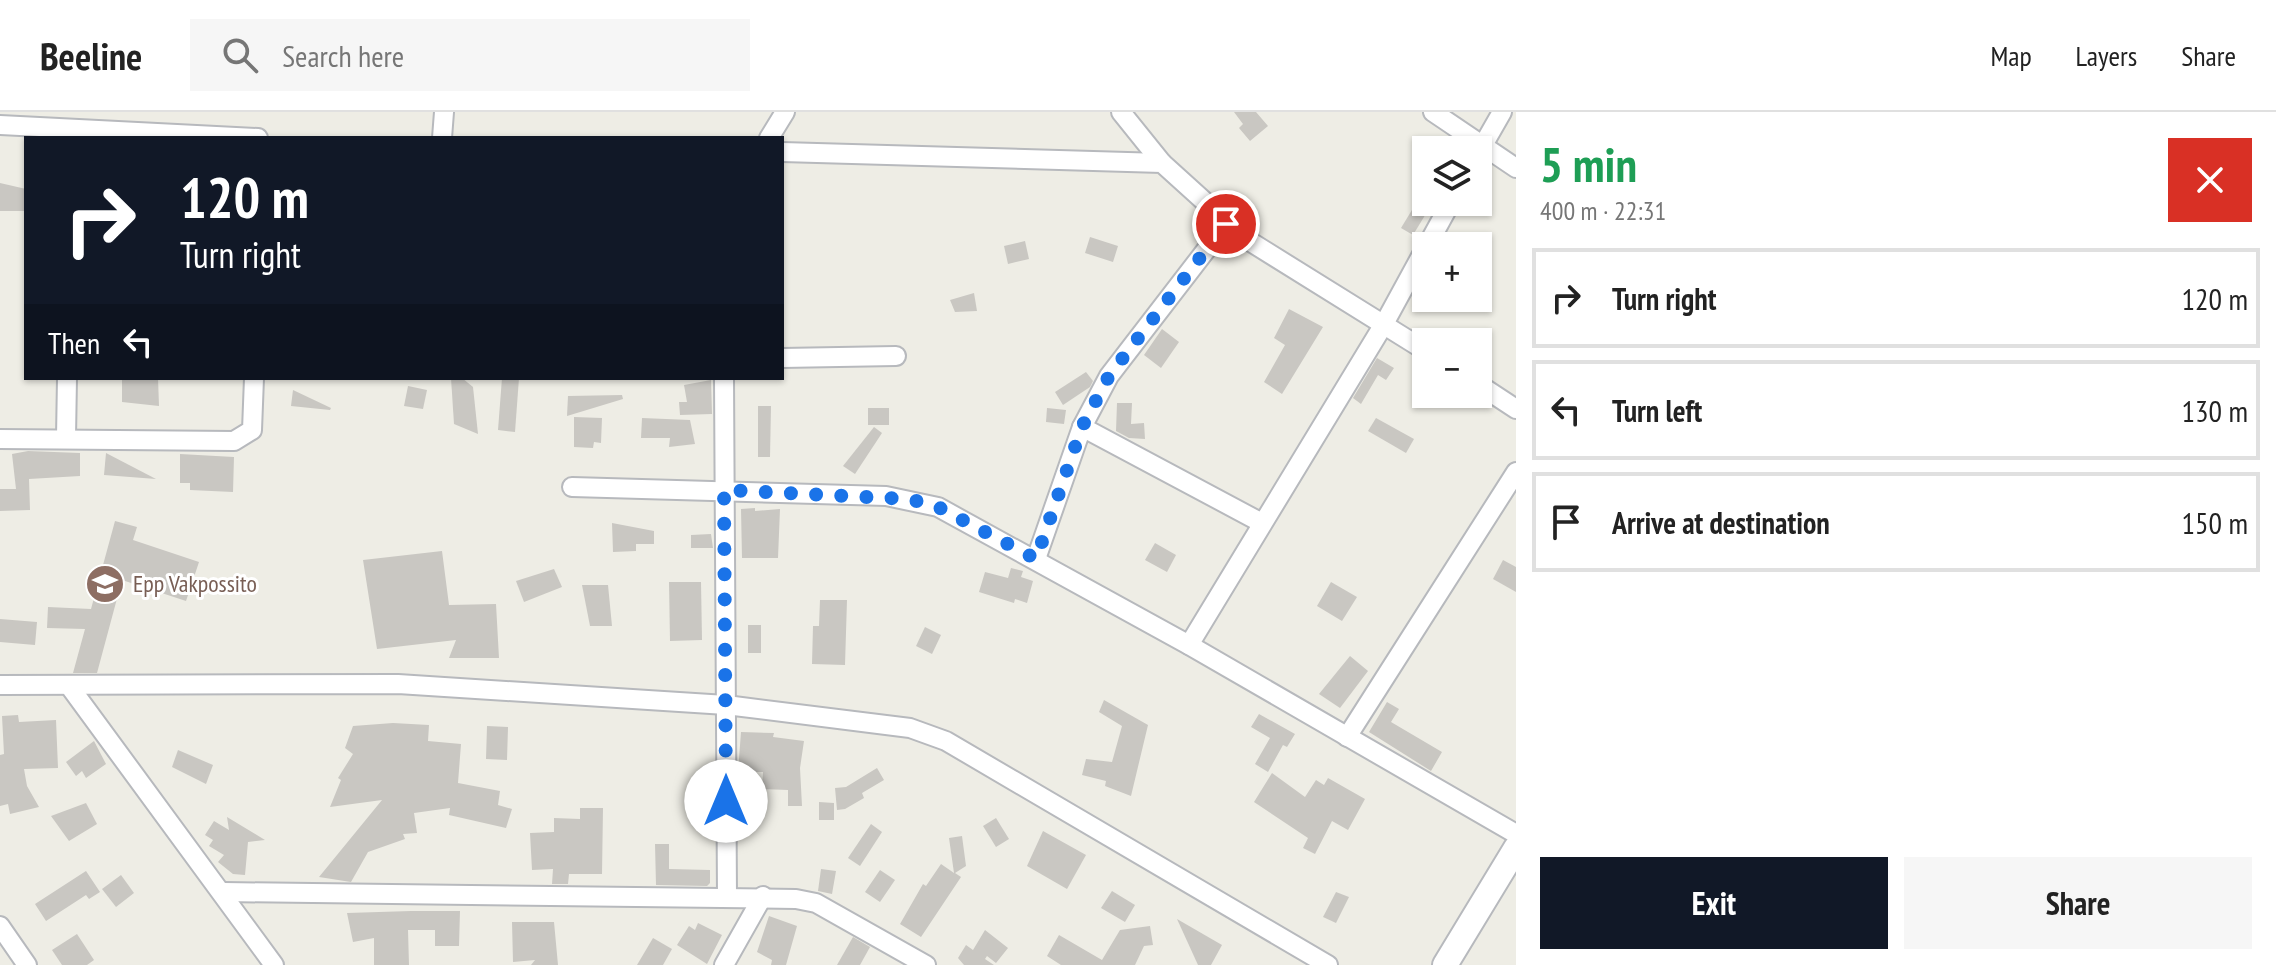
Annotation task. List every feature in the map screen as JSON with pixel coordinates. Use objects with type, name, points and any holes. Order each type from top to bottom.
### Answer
[{"type":"street","points":[[442,136],[444,112]]},
{"type":"street","points":[[770,136],[785,112]]},
{"type":"street","points":[[1121,112],[1162,163],[1226,224],[1412,342]]},
{"type":"street","points":[[1433,112],[1462,136]]},
{"type":"street","points":[[1488,136],[1502,112]]},
{"type":"street","points":[[0,125],[72,133],[184,136]]},
{"type":"street","points":[[784,152],[1162,163]]},
{"type":"street","points":[[1492,157],[1516,168]]},
{"type":"street","points":[[1036,559],[1082,427],[1109,376],[1226,224]]},
{"type":"street","points":[[1189,645],[1384,324],[1412,272]]},
{"type":"street","points":[[784,358],[896,356]]},
{"type":"street","points":[[66,437],[67,380]]},
{"type":"street","points":[[0,439],[66,437],[234,441],[252,430],[254,380]]},
{"type":"street","points":[[724,380],[727,896]]},
{"type":"street","points":[[1492,393],[1516,409]]},
{"type":"street","points":[[1082,427],[1262,523]]},
{"type":"street","points":[[1347,737],[1516,472]]},
{"type":"street","points":[[572,487],[724,490],[909,499],[938,507],[1189,645],[1516,834]]},
{"type":"street","points":[[0,685],[398,684],[726,705],[880,723],[928,733],[1328,965]]},
{"type":"street","points":[[70,687],[224,892],[274,965]]},
{"type":"street","points":[[1445,965],[1516,848]]},
{"type":"street","points":[[224,892],[763,896],[816,903],[926,965]]},
{"type":"street","points":[[724,965],[763,896]]},
{"type":"street","points":[[0,926],[27,965]]},
{"type":"building","points":[[1234,112],[1256,112],[1268,126],[1250,141],[1239,128],[1243,124]]},
{"type":"building","points":[[0,183],[24,189],[24,211],[0,211]]},
{"type":"building","points":[[1412,210],[1412,216],[1425,216],[1412,234],[1401,228]]},
{"type":"building","points":[[1090,237],[1118,246],[1113,262],[1085,253]]},
{"type":"building","points":[[1025,241],[1029,259],[1008,264],[1004,246]]},
{"type":"building","points":[[974,293],[977,311],[955,312],[950,300]]},
{"type":"building","points":[[1289,309],[1323,327],[1282,394],[1264,382],[1285,345],[1274,338]]},
{"type":"building","points":[[1162,329],[1179,342],[1161,368],[1144,355]]},
{"type":"building","points":[[1377,358],[1394,368],[1386,380],[1378,375],[1361,404],[1353,398]]},
{"type":"building","points":[[1086,372],[1093,381],[1090,387],[1063,405],[1055,392]]},
{"type":"building","points":[[122,380],[158,380],[159,406],[122,402]]},
{"type":"building","points":[[451,380],[464,380],[473,387],[478,434],[454,424]]},
{"type":"building","points":[[502,380],[519,380],[515,432],[498,430]]},
{"type":"building","points":[[711,380],[712,414],[680,415],[679,402],[687,402],[684,385]]},
{"type":"building","points":[[408,386],[427,390],[423,409],[404,406]]},
{"type":"building","points":[[293,390],[331,408],[330,410],[291,406]]},
{"type":"building","points":[[622,395],[623,399],[567,416],[568,396]]},
{"type":"building","points":[[1117,403],[1132,403],[1131,424],[1144,423],[1145,439],[1129,438],[1116,431]]},
{"type":"building","points":[[758,406],[771,406],[770,457],[758,457]]},
{"type":"building","points":[[868,408],[889,408],[889,425],[868,425]]},
{"type":"building","points":[[1047,408],[1066,410],[1064,424],[1046,422]]},
{"type":"building","points":[[574,417],[602,418],[601,443],[594,442],[593,448],[574,447]]},
{"type":"building","points":[[642,418],[690,420],[695,444],[669,447],[670,438],[641,438]]},
{"type":"building","points":[[1376,418],[1414,439],[1406,453],[1368,431]]},
{"type":"building","points":[[874,427],[882,433],[855,474],[843,466]]},
{"type":"building","points":[[28,451],[80,453],[80,476],[29,479],[30,510],[0,511],[0,489],[16,489],[12,454]]},
{"type":"building","points":[[106,453],[156,479],[104,475]]},
{"type":"building","points":[[180,454],[234,457],[233,492],[190,490],[190,483],[180,483]]},
{"type":"building","points":[[755,508],[755,511],[780,509],[778,558],[742,558],[741,509]]},
{"type":"building","points":[[115,521],[137,527],[133,540],[199,562],[186,601],[122,580],[97,673],[73,673],[85,629],[47,628],[48,607],[91,609]]},
{"type":"building","points":[[612,523],[654,531],[654,544],[636,544],[636,551],[613,552]]},
{"type":"building","points":[[711,534],[713,548],[691,548],[691,535]]},
{"type":"building","points":[[1155,543],[1176,555],[1167,572],[1145,560]]},
{"type":"building","points":[[442,551],[449,605],[496,604],[499,658],[449,658],[456,640],[377,649],[363,560]]},
{"type":"building","points":[[1503,560],[1516,567],[1516,592],[1493,579]]},
{"type":"building","points":[[1011,568],[1023,571],[1021,577],[1033,581],[1027,603],[1015,599],[1014,603],[979,592],[985,572],[1008,578]]},
{"type":"building","points":[[554,569],[562,587],[524,602],[516,581]]},
{"type":"building","points":[[669,582],[701,582],[702,640],[670,641]]},
{"type":"building","points":[[1331,582],[1357,597],[1342,621],[1317,606]]},
{"type":"building","points":[[582,585],[608,585],[612,626],[590,626]]},
{"type":"building","points":[[820,600],[847,600],[845,665],[812,664],[813,626],[819,626]]},
{"type":"building","points":[[0,619],[37,622],[35,645],[0,642]]},
{"type":"building","points":[[748,625],[761,625],[761,653],[748,653]]},
{"type":"building","points":[[925,627],[941,635],[932,654],[916,646]]},
{"type":"building","points":[[1350,656],[1368,671],[1340,708],[1319,694]]},
{"type":"building","points":[[1104,700],[1148,725],[1131,796],[1105,786],[1106,781],[1082,775],[1086,759],[1112,762],[1122,726],[1099,712]]},
{"type":"building","points":[[1387,702],[1399,709],[1391,722],[1442,752],[1431,771],[1369,732]]},
{"type":"building","points":[[1259,714],[1295,734],[1287,747],[1283,745],[1268,772],[1255,764],[1270,738],[1251,727]]},
{"type":"building","points":[[18,715],[19,722],[56,720],[58,768],[24,769],[27,786],[39,807],[10,814],[8,804],[0,806],[0,755],[4,754],[2,716]]},
{"type":"building","points":[[393,723],[429,725],[428,741],[461,744],[458,783],[500,791],[498,805],[512,809],[506,828],[449,815],[450,808],[414,813],[417,833],[403,834],[405,839],[368,852],[351,882],[319,877],[382,800],[330,807],[341,780],[338,778],[353,754],[345,748],[353,726]]},
{"type":"building","points":[[487,726],[508,727],[507,760],[486,759]]},
{"type":"building","points":[[741,732],[774,733],[773,737],[804,741],[800,768],[802,806],[788,806],[788,790],[762,789],[763,772],[738,772]]},
{"type":"building","points":[[94,741],[106,764],[86,778],[82,771],[76,776],[66,762]]},
{"type":"building","points":[[178,750],[213,765],[206,784],[172,767]]},
{"type":"building","points":[[877,768],[884,780],[862,793],[864,798],[837,810],[835,788],[846,787]]},
{"type":"building","points":[[1272,773],[1305,797],[1316,780],[1324,785],[1328,778],[1365,799],[1348,830],[1332,821],[1315,854],[1303,848],[1308,838],[1254,802]]},
{"type":"building","points":[[819,802],[834,803],[834,820],[819,820]]},
{"type":"building","points":[[86,803],[97,824],[69,841],[51,816]]},
{"type":"building","points":[[580,808],[603,808],[602,874],[569,874],[568,884],[552,884],[553,869],[532,870],[530,833],[554,832],[554,818],[580,819]]},
{"type":"building","points":[[227,817],[265,840],[248,842],[245,875],[233,874],[218,862],[224,855],[209,846],[213,840],[205,835],[214,821],[229,830]]},
{"type":"building","points":[[996,818],[1009,839],[996,847],[983,826]]},
{"type":"building","points":[[871,824],[882,832],[860,866],[848,858]]},
{"type":"building","points":[[1043,831],[1086,855],[1067,889],[1027,866]]},
{"type":"building","points":[[962,836],[966,866],[955,873],[961,877],[921,937],[900,924],[923,884],[926,886],[941,864],[954,873],[949,838]]},
{"type":"building","points":[[655,844],[669,844],[669,869],[710,870],[710,883],[707,886],[656,885]]},
{"type":"building","points":[[821,869],[836,871],[832,894],[818,891]]},
{"type":"building","points":[[880,870],[895,880],[880,902],[865,892]]},
{"type":"building","points":[[86,871],[100,892],[89,899],[86,895],[46,921],[35,904]]},
{"type":"building","points":[[121,875],[134,893],[116,907],[102,889]]},
{"type":"building","points":[[1112,891],[1135,905],[1125,922],[1101,908]]},
{"type":"building","points":[[1336,892],[1349,897],[1336,923],[1323,917]]},
{"type":"building","points":[[460,911],[459,946],[435,946],[435,930],[408,930],[409,965],[374,965],[374,938],[353,942],[347,913]]},
{"type":"building","points":[[769,916],[797,926],[786,965],[771,965],[772,960],[757,952]]},
{"type":"building","points":[[1177,919],[1222,945],[1211,965],[1198,965]]},
{"type":"building","points":[[512,922],[554,922],[558,965],[531,965],[535,960],[513,962]]},
{"type":"building","points":[[698,923],[722,935],[707,964],[677,945],[689,926],[695,930]]},
{"type":"building","points":[[1150,926],[1153,945],[1144,946],[1135,965],[1061,965],[1047,956],[1059,935],[1102,960],[1120,930]]},
{"type":"building","points":[[985,930],[1008,948],[996,963],[987,956],[985,959],[994,965],[964,965],[958,958],[966,945],[973,950]]},
{"type":"building","points":[[77,934],[94,960],[87,965],[62,965],[52,950]]},
{"type":"building","points":[[853,937],[870,947],[860,965],[837,965]]},
{"type":"building","points":[[653,938],[672,949],[663,965],[637,965]]},
{"type":"place","name":"Epp Vakpossito","points":[[105,584]]},
{"type":"route","points":[[726,801],[724,490],[909,499],[938,507],[1036,559],[1094,401],[1109,376],[1226,224]]}]
